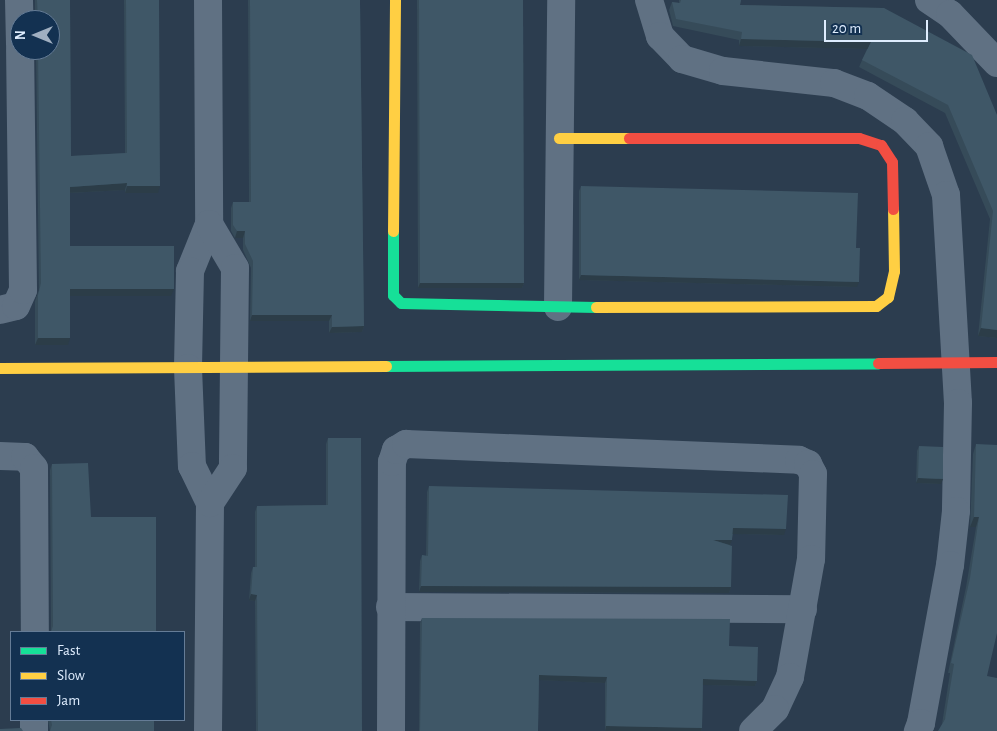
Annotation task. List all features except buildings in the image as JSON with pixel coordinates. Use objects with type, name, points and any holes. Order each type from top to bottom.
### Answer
[{"type":"street","points":[[208,0],[209,224],[190,271],[188,368],[192,466],[210,503],[208,731]]},
{"type":"street","points":[[395,0],[393,295],[401,303],[558,307],[876,306],[888,297],[894,271],[892,162],[881,144],[859,138],[560,138]]},
{"type":"street","points":[[558,307],[561,0]]},
{"type":"street","points":[[649,0],[660,36],[682,59],[723,71],[834,83],[868,96],[905,120],[929,146],[946,195],[958,403],[956,511],[950,565],[918,731]]},
{"type":"street","points":[[929,0],[950,14],[997,63]]},
{"type":"street","points":[[0,310],[16,306],[23,290],[20,60]]},
{"type":"street","points":[[209,224],[235,268],[233,468],[210,503]]},
{"type":"street","points":[[0,368],[188,368],[233,381],[997,362]]},
{"type":"street","points":[[391,731],[392,462],[396,450],[406,444],[799,460],[808,464],[813,474],[811,559],[790,678],[775,709],[753,731]]},
{"type":"street","points":[[0,456],[25,457],[34,468],[35,631]]},
{"type":"street","points":[[390,607],[803,609]]},
{"type":"traffic: fast","points":[[393,231],[393,295],[401,303],[596,307]]},
{"type":"traffic: fast","points":[[386,366],[878,363]]},
{"type":"traffic: slow","points":[[393,231],[395,0]]},
{"type":"traffic: slow","points":[[559,138],[629,138]]},
{"type":"traffic: slow","points":[[596,307],[876,306],[888,297],[894,271],[893,209]]},
{"type":"traffic: slow","points":[[0,368],[386,366]]},
{"type":"traffic: jam","points":[[629,138],[859,138],[881,145],[892,162],[893,209]]},
{"type":"traffic: jam","points":[[878,363],[997,362]]}]
